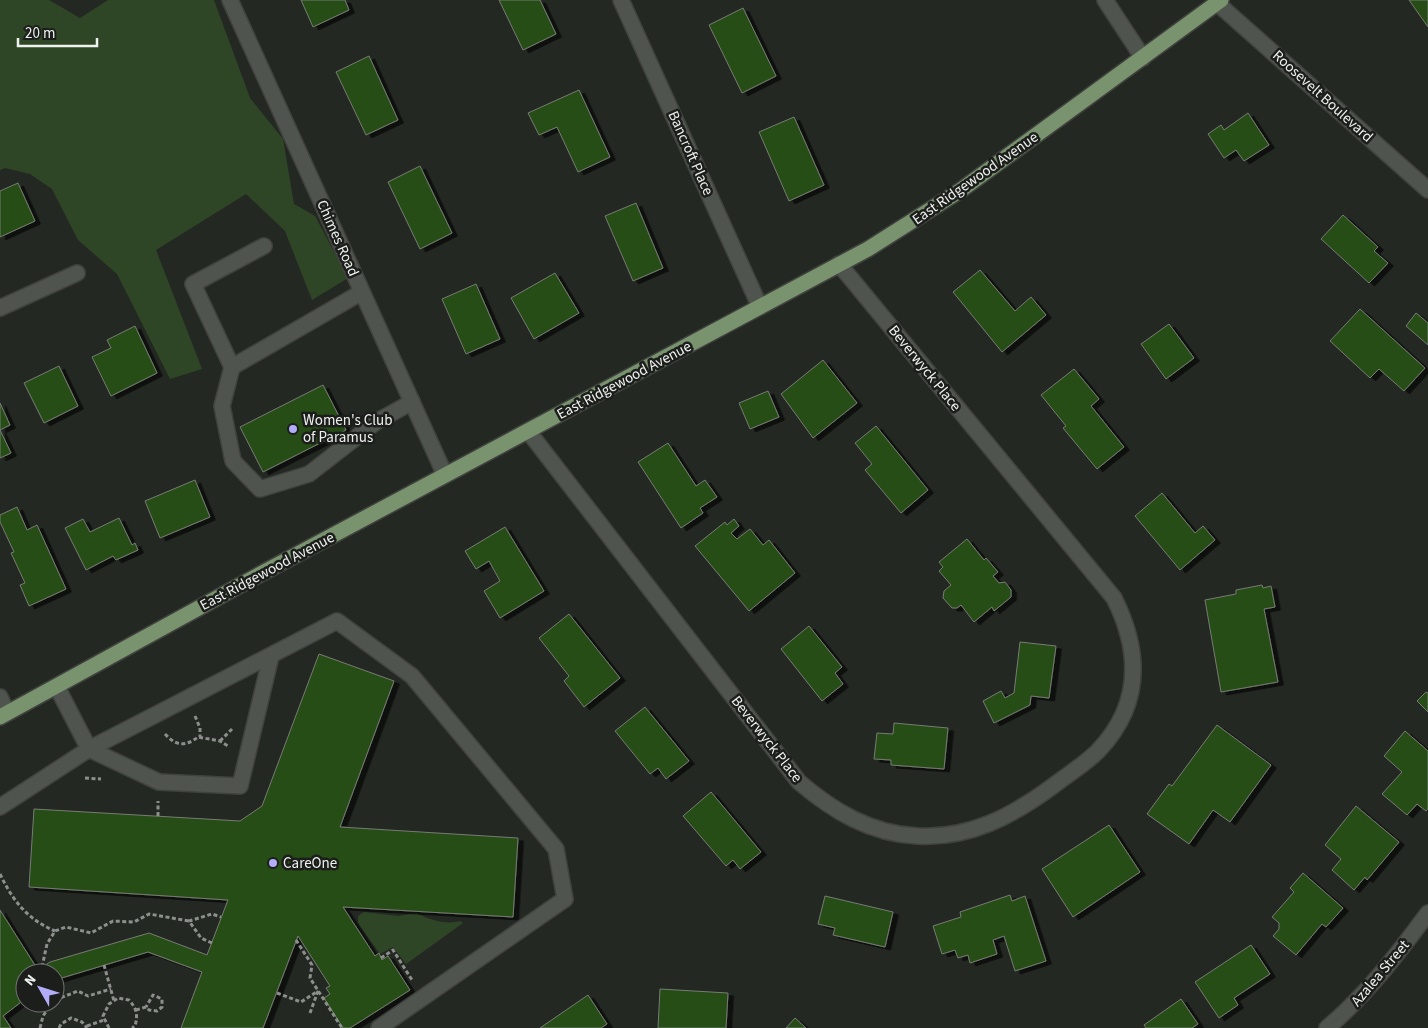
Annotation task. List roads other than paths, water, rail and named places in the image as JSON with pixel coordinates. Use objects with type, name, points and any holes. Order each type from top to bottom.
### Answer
[{"type":"main road","name":"East Ridgewood Avenue","points":[[4,715],[899,231],[962,190],[1219,2]]},
{"type":"street","name":"Chimes Road","points":[[230,0],[445,475]]},
{"type":"street","name":"Bancroft Place","points":[[621,0],[760,307]]},
{"type":"street","points":[[1105,0],[1143,58]]},
{"type":"street","name":"Roosevelt Boulevard","points":[[1219,2],[1428,190]]},
{"type":"street","points":[[264,246],[193,284],[232,367],[222,406],[233,461],[260,489],[309,474],[376,422],[412,402]]},
{"type":"street","name":"Beverwyck Place","points":[[528,430],[799,782],[825,804],[854,821],[884,831],[917,836],[957,834],[993,824],[1023,808],[1097,752],[1117,728],[1128,703],[1134,676],[1133,648],[1126,622],[1114,598],[839,264]]},
{"type":"street","points":[[0,308],[77,273]]},
{"type":"street","points":[[232,367],[362,292]]},
{"type":"street","points":[[0,807],[89,749],[337,621],[412,676],[556,849],[565,899],[379,1028]]},
{"type":"street","points":[[58,687],[89,749],[159,782],[240,786],[270,656]]},
{"type":"street","points":[[0,697],[4,715]]},
{"type":"street","name":"Azalea Street","points":[[1327,1028],[1355,1004],[1385,971],[1428,913]]},
{"type":"place","name":"Women's Club of Paramus","points":[[293,429]]},
{"type":"place","name":"CareOne","points":[[273,863]]}]
